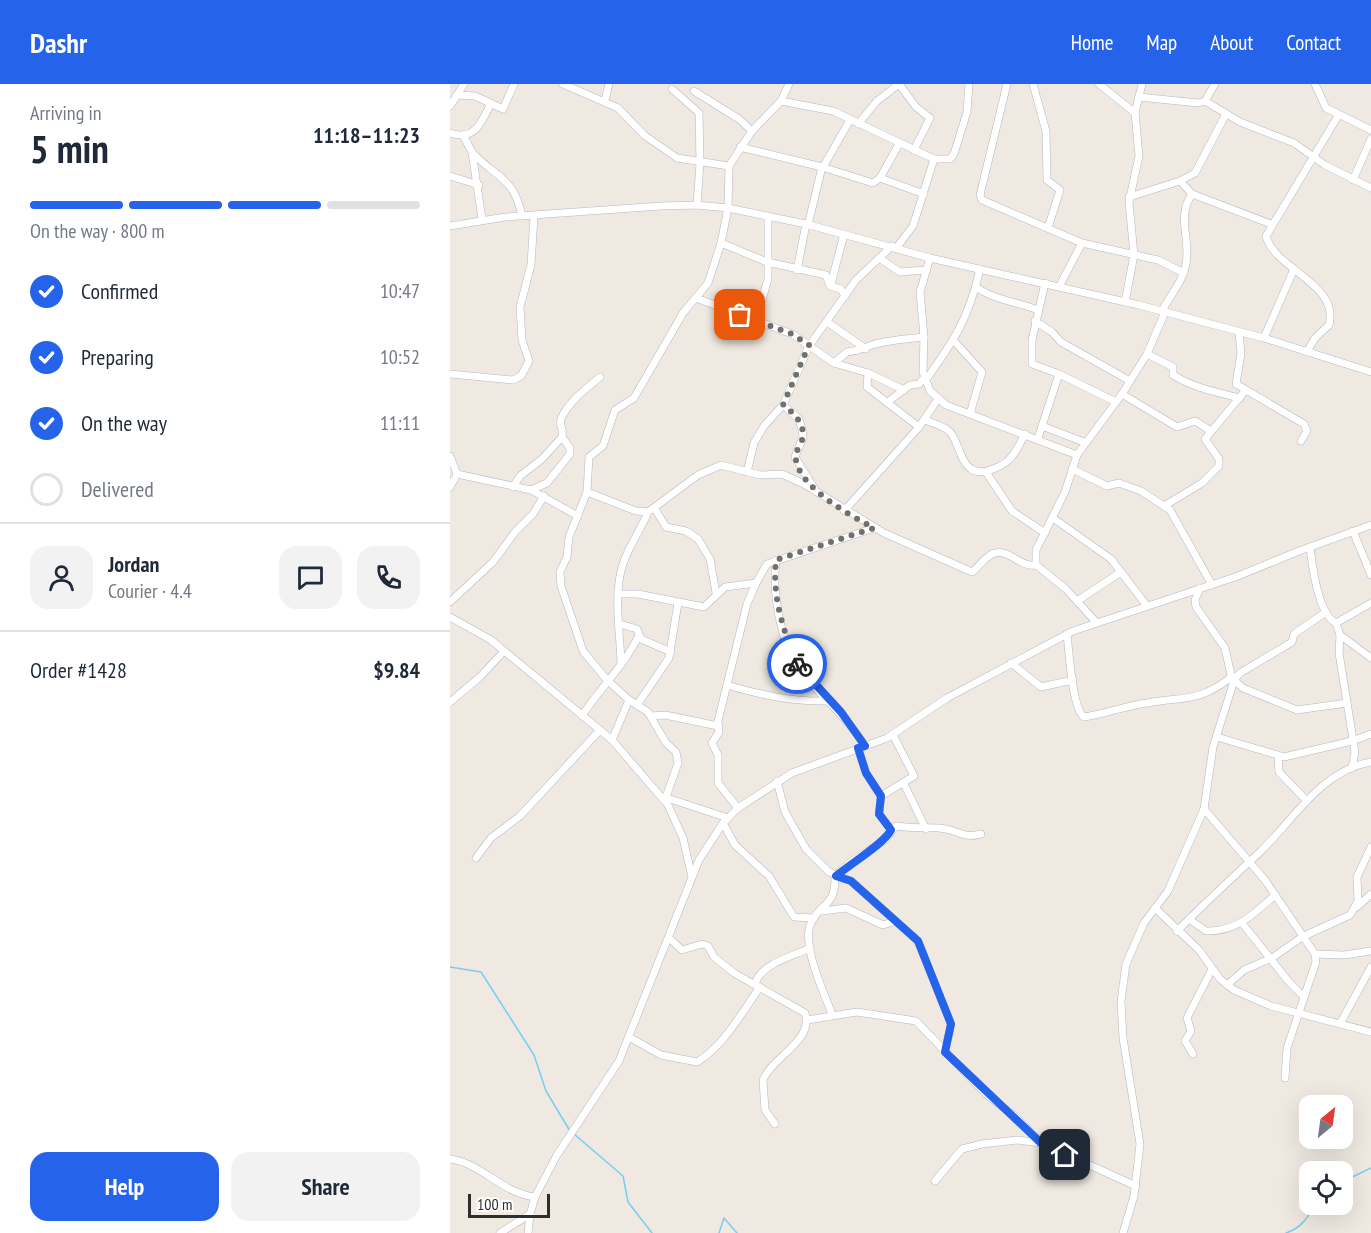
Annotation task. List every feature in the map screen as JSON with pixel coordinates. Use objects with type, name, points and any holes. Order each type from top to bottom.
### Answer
[{"type":"street","points":[[450,106],[464,84]]},
{"type":"street","points":[[457,95],[475,96],[490,105],[503,109],[514,84]]},
{"type":"street","points":[[563,84],[605,100],[618,108],[631,123],[676,158],[729,166]]},
{"type":"street","points":[[605,100],[609,84]]},
{"type":"street","points":[[664,796],[676,772],[678,757],[651,716],[607,680],[579,645],[561,586],[561,568],[567,557],[569,537],[587,492],[589,458],[603,446],[611,417],[617,408],[635,396],[677,322],[712,275],[728,208],[729,166],[752,131],[781,101],[789,84]]},
{"type":"street","points":[[858,124],[876,100],[899,84],[916,107],[930,118],[914,150]]},
{"type":"street","points":[[781,101],[826,109],[934,159],[950,159],[954,154],[967,112],[969,84]]},
{"type":"street","points":[[1007,84],[988,154],[980,195],[987,202],[1082,243],[1158,260],[1184,273]]},
{"type":"street","points":[[1033,84],[1044,121],[1047,180],[1060,190],[1048,228]]},
{"type":"street","points":[[1099,84],[1135,113]]},
{"type":"street","points":[[1125,302],[1134,255],[1129,197],[1139,156],[1135,113],[1142,84]]},
{"type":"street","points":[[1205,101],[1215,84]]},
{"type":"street","points":[[1315,84],[1322,102],[1338,116],[1369,126]]},
{"type":"street","points":[[691,104],[694,87],[752,131]]},
{"type":"street","points":[[672,89],[699,113],[700,163],[696,205]]},
{"type":"street","points":[[1139,97],[1182,102],[1205,101],[1226,114],[1277,135],[1353,180],[1371,188]]},
{"type":"street","points":[[464,137],[479,128],[490,105]]},
{"type":"street","points":[[1129,197],[1180,181],[1198,168],[1226,114]]},
{"type":"street","points":[[1306,352],[1315,338],[1327,329],[1331,320],[1320,292],[1268,243],[1266,236],[1271,224],[1338,116]]},
{"type":"street","points":[[797,270],[823,167],[850,120]]},
{"type":"street","points":[[450,133],[464,137],[472,152],[483,164],[510,184],[522,216]]},
{"type":"street","points":[[1353,180],[1371,138]]},
{"type":"street","points":[[740,147],[823,167],[873,183],[880,178],[898,144]]},
{"type":"street","points":[[472,152],[479,185],[482,219]]},
{"type":"street","points":[[747,472],[754,444],[764,426],[783,405],[809,345],[856,280],[909,233],[934,159]]},
{"type":"street","points":[[450,176],[462,182],[479,185]]},
{"type":"street","points":[[880,178],[924,194]]},
{"type":"street","points":[[1180,181],[1192,194],[1271,224]]},
{"type":"street","points":[[1036,565],[1036,550],[1053,518],[1077,454],[1122,394],[1147,354],[1164,312],[1184,273],[1187,248],[1183,217],[1192,194]]},
{"type":"street","points":[[450,226],[482,219],[522,216],[696,205],[728,208],[844,234],[930,258],[1125,302],[1264,338],[1371,372]]},
{"type":"street","points":[[450,374],[513,380],[521,376],[528,365],[520,307],[531,265],[534,216]]},
{"type":"street","points":[[756,321],[767,284],[768,216]]},
{"type":"street","points":[[831,287],[844,234]]},
{"type":"street","points":[[721,243],[767,262],[826,275],[831,287]]},
{"type":"street","points":[[1059,287],[1082,243]]},
{"type":"street","points":[[879,258],[898,271],[926,270]]},
{"type":"street","points":[[930,258],[920,292],[925,380],[938,399],[970,414],[1077,454]]},
{"type":"street","points":[[889,401],[911,385],[925,380],[954,340],[968,314],[980,269]]},
{"type":"street","points":[[1264,338],[1294,269]]},
{"type":"street","points":[[1045,283],[1035,321],[1032,364],[1059,374],[1116,402]]},
{"type":"street","points":[[831,287],[841,289],[845,296]]},
{"type":"street","points":[[976,287],[989,297],[1018,302],[1038,310]]},
{"type":"street","points":[[696,298],[792,334],[834,363],[868,373],[904,390]]},
{"type":"street","points":[[1035,321],[1052,332],[1060,342],[1130,381]]},
{"type":"street","points":[[826,322],[866,349]]},
{"type":"street","points":[[1239,333],[1241,353],[1235,382],[1242,394]]},
{"type":"street","points":[[834,363],[847,352],[903,338],[924,338]]},
{"type":"street","points":[[954,340],[982,372],[970,414]]},
{"type":"street","points":[[1147,354],[1173,368],[1173,375],[1178,378],[1203,389],[1242,394],[1304,424],[1306,431],[1301,441]]},
{"type":"street","points":[[868,373],[867,387],[889,401],[920,427]]},
{"type":"street","points":[[1038,438],[1059,374]]},
{"type":"street","points":[[531,490],[547,483],[570,453],[562,437],[560,423],[564,413],[600,376]]},
{"type":"street","points":[[1122,394],[1177,427],[1195,422],[1211,431]]},
{"type":"street","points":[[1164,506],[1202,483],[1219,466],[1219,459],[1205,442],[1211,431],[1242,394]]},
{"type":"street","points":[[844,511],[920,427],[938,399]]},
{"type":"street","points":[[783,405],[799,419],[803,437],[795,457],[818,493]]},
{"type":"street","points":[[925,420],[949,431],[958,451],[971,469],[986,472],[1013,455],[1025,434]]},
{"type":"street","points":[[1042,426],[1084,442]]},
{"type":"street","points":[[513,487],[520,476],[542,459],[562,437]]},
{"type":"street","points":[[450,456],[457,474],[450,487]]},
{"type":"street","points":[[621,663],[618,594],[626,553],[652,511],[682,486],[710,468],[728,465],[760,476],[782,474],[818,493],[874,528],[969,572],[975,571],[992,554],[998,552],[1028,566],[1036,565],[1077,601],[1096,622]]},
{"type":"street","points":[[1072,468],[1107,486],[1119,483],[1141,491],[1164,506],[1175,518],[1212,585]]},
{"type":"street","points":[[986,472],[1012,512],[1045,533]]},
{"type":"street","points":[[457,474],[531,490],[578,516]]},
{"type":"street","points":[[450,602],[493,562],[514,532],[532,515],[547,483]]},
{"type":"street","points":[[587,492],[636,511],[652,511],[666,526],[695,536],[706,549],[716,593]]},
{"type":"street","points":[[1053,518],[1060,525],[1099,549],[1147,606]]},
{"type":"street","points":[[528,1233],[535,1197],[547,1174],[619,1061],[699,860],[726,821],[738,808],[777,781],[804,768],[893,735],[947,698],[1067,634],[1096,622],[1212,585],[1371,525]]},
{"type":"street","points":[[738,808],[718,783],[718,755],[712,743],[718,732],[747,604],[756,583],[766,565],[776,560],[874,528]]},
{"type":"street","points":[[1353,531],[1371,575]]},
{"type":"street","points":[[1310,547],[1313,572],[1326,612],[1336,623],[1340,635],[1339,652],[1355,756],[1352,768]]},
{"type":"street","points":[[776,560],[775,594],[788,642],[799,667],[841,712],[862,747],[866,773],[881,796],[879,814],[891,830]]},
{"type":"street","points":[[1077,601],[1120,572]]},
{"type":"street","points":[[618,594],[638,594],[704,607],[716,593],[728,586],[756,583]]},
{"type":"street","points":[[1200,588],[1195,600],[1196,607],[1225,648],[1233,678],[1243,688],[1297,710],[1347,703]]},
{"type":"street","points":[[637,705],[666,664],[678,603]]},
{"type":"street","points":[[1336,623],[1371,603]]},
{"type":"street","points":[[1067,634],[1080,714],[1085,717],[1149,702],[1194,699],[1210,692],[1292,642],[1294,634],[1326,612]]},
{"type":"street","points":[[450,617],[490,640],[612,740],[664,796],[683,838],[692,877]]},
{"type":"street","points":[[582,716],[638,637],[638,630],[620,624]]},
{"type":"street","points":[[1340,635],[1371,658]]},
{"type":"street","points":[[638,637],[670,652]]},
{"type":"street","points":[[450,702],[480,677],[504,651]]},
{"type":"street","points":[[1011,663],[1041,687],[1073,680]]},
{"type":"street","points":[[1123,1233],[1136,1186],[1140,1144],[1123,1038],[1122,987],[1126,964],[1135,939],[1168,891],[1204,809],[1213,747],[1233,678]]},
{"type":"street","points":[[728,685],[768,696],[805,701],[829,701]]},
{"type":"street","points":[[612,740],[629,700]]},
{"type":"street","points":[[651,716],[665,716],[718,726]]},
{"type":"street","points":[[476,858],[491,838],[520,816],[600,730]]},
{"type":"street","points":[[1217,737],[1278,756],[1290,757],[1371,734]]},
{"type":"street","points":[[881,796],[904,784],[914,775],[893,735]]},
{"type":"street","points":[[1278,756],[1279,772],[1307,801]]},
{"type":"street","points":[[1177,931],[1326,782],[1352,768],[1371,762]]},
{"type":"street","points":[[777,781],[785,812],[799,840],[825,869],[851,881],[918,941],[930,968],[939,999],[951,1024],[945,1052]]},
{"type":"street","points":[[904,784],[926,829]]},
{"type":"street","points":[[664,796],[726,821],[735,845],[769,876],[794,917],[814,918]]},
{"type":"street","points":[[1204,809],[1275,895],[1315,954],[1316,962],[1287,1048],[1286,1078]]},
{"type":"street","points":[[832,1014],[810,948],[809,932],[814,918],[832,899],[836,875],[851,862],[885,840],[896,826],[912,830],[940,828],[967,837],[981,834]]},
{"type":"street","points":[[1357,907],[1356,881],[1371,847]]},
{"type":"street","points":[[1227,985],[1244,970],[1272,958],[1302,937],[1345,918],[1371,894]]},
{"type":"street","points":[[1189,919],[1208,932],[1229,929],[1242,923],[1275,895]]},
{"type":"street","points":[[820,912],[842,908],[883,925],[895,921]]},
{"type":"street","points":[[1155,908],[1199,950],[1227,985],[1271,1006],[1341,1022],[1370,1033]]},
{"type":"street","points":[[1242,923],[1303,996]]},
{"type":"street","points":[[669,938],[682,950],[702,944],[708,946],[717,960],[801,1009],[807,1020],[804,1032],[763,1080],[765,1110],[775,1124]]},
{"type":"street","points":[[629,1037],[661,1055],[697,1062],[709,1053],[724,1036],[757,985],[758,976],[770,965],[810,948]]},
{"type":"street","points":[[1315,954],[1344,955],[1371,951]]},
{"type":"street","points":[[1341,1022],[1371,967]]},
{"type":"street","points":[[1193,1054],[1185,1041],[1191,1031],[1187,1018],[1212,969]]},
{"type":"street","points":[[807,1020],[832,1014],[870,1012],[916,1021],[945,1052],[1041,1143],[1136,1186]]},
{"type":"street","points":[[935,1181],[962,1149],[998,1142],[1041,1143]]},
{"type":"street","points":[[450,1159],[477,1168],[524,1196],[535,1197]]},
{"type":"street","points":[[500,1233],[530,1214]]},
{"type":"waterway","points":[[450,967],[481,972],[534,1055],[546,1091],[570,1131]]},
{"type":"waterway","points":[[574,1134],[623,1176],[628,1202],[652,1233]]},
{"type":"waterway","points":[[1353,1177],[1371,1168]]},
{"type":"waterway","points":[[1286,1233],[1304,1222],[1309,1215]]},
{"type":"waterway","points":[[719,1233],[724,1218],[737,1233]]},
{"type":"way so far","points":[[740,315],[792,334],[809,345],[783,405],[799,419],[802,429],[803,437],[795,453],[796,463],[818,493],[874,528],[776,560],[775,594],[780,619],[797,664]]},
{"type":"route","points":[[797,664],[817,689],[841,712],[865,746],[858,748],[866,773],[881,796],[879,814],[891,830],[885,840],[851,862],[836,876],[842,876],[851,881],[918,941],[930,968],[939,999],[951,1024],[945,1052],[987,1095],[1016,1117],[1041,1143],[1065,1155]]}]
